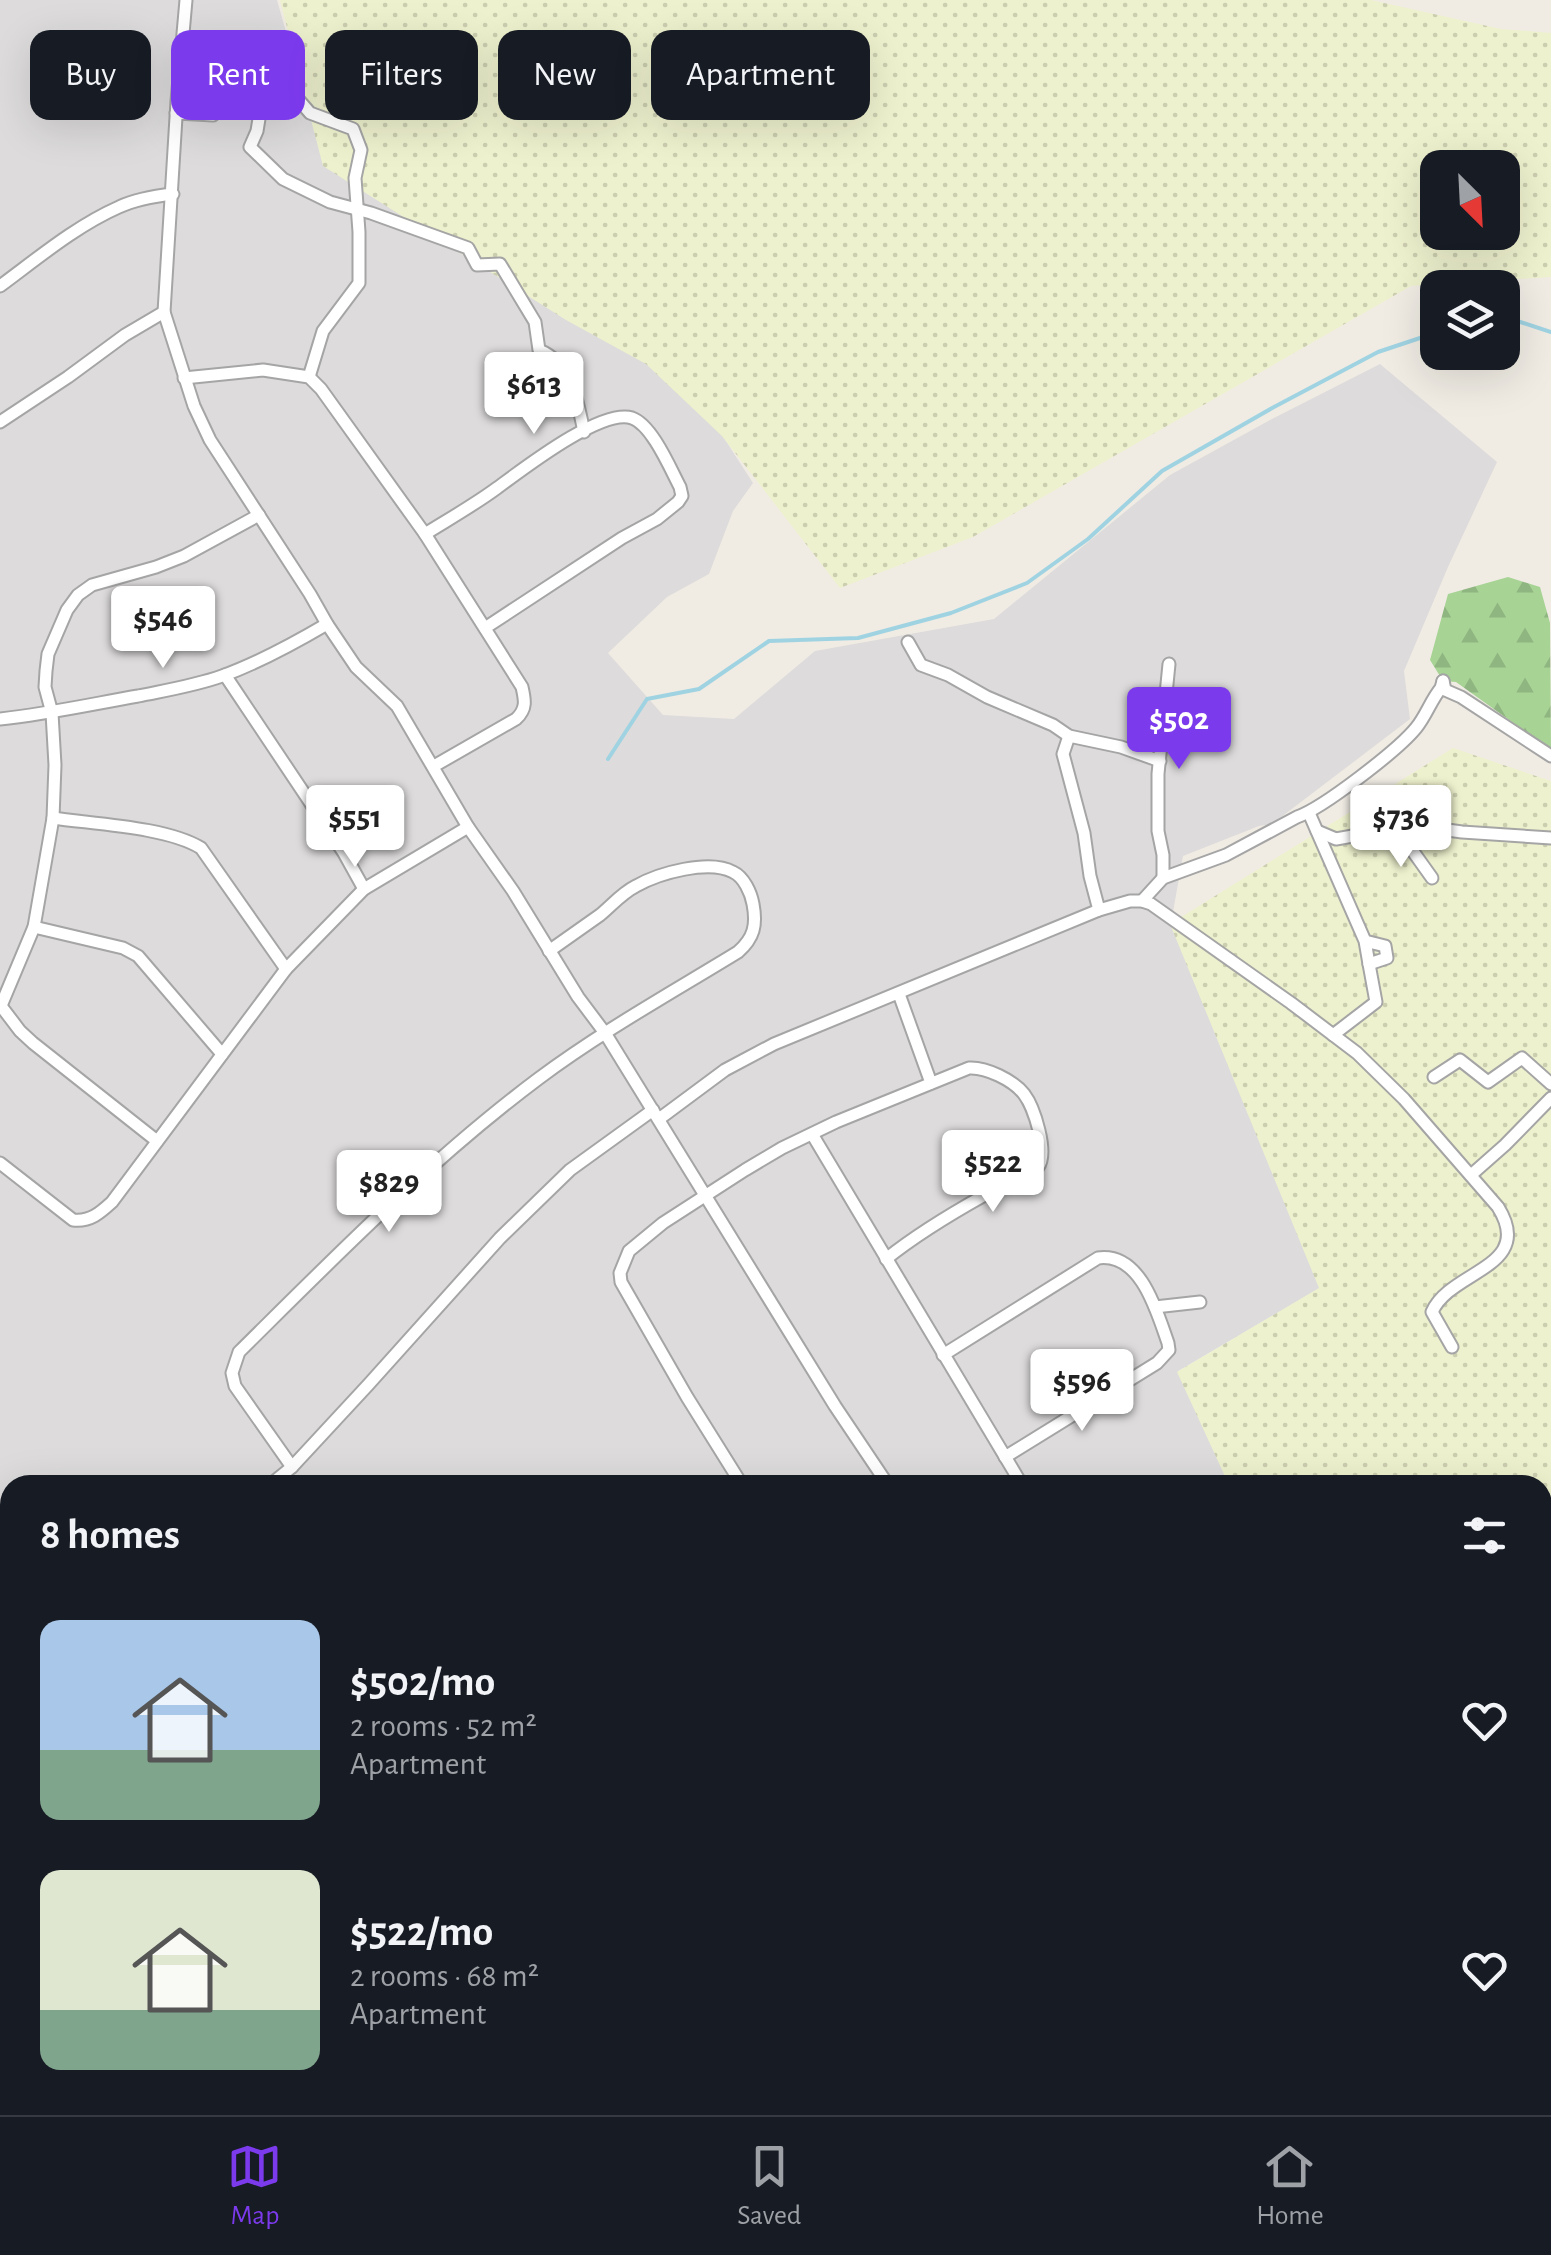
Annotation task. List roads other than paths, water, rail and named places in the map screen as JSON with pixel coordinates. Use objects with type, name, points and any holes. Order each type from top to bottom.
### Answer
[{"type":"street","points":[[183,30],[186,0]]},
{"type":"street","points":[[305,107],[310,113],[353,129],[362,150],[355,178],[359,283],[322,331],[309,377]]},
{"type":"street","points":[[176,120],[164,312],[194,406],[210,440],[356,667],[397,706],[468,827],[605,1033],[881,1475]]},
{"type":"street","points":[[259,120],[250,147],[283,179],[330,202],[468,248],[477,266],[500,264],[535,322],[538,350],[552,356],[567,375],[584,432]]},
{"type":"street","points":[[0,286],[84,226],[120,206],[173,194]]},
{"type":"street","points":[[0,422],[164,312]]},
{"type":"street","points":[[184,378],[262,370],[309,377],[425,534],[522,687],[525,705],[522,713],[434,766]]},
{"type":"street","points":[[425,534],[530,463],[619,417],[641,424],[662,454],[680,486],[682,496],[678,502],[485,628]]},
{"type":"street","points":[[157,1141],[58,1065],[20,1031],[1,1007],[34,927],[53,818],[52,713],[45,687],[48,654],[66,610],[92,585],[156,568],[258,515]]},
{"type":"street","points":[[0,719],[185,688],[225,675],[327,624]]},
{"type":"street","points":[[908,642],[921,664],[1053,725],[1068,736],[1121,747],[1160,762]]},
{"type":"street","points":[[1163,878],[1158,830],[1169,664]]},
{"type":"street","points":[[225,675],[364,888]]},
{"type":"street","points":[[1142,900],[1163,878],[1226,855],[1309,813],[1415,730],[1443,681],[1444,690],[1462,697],[1551,756]]},
{"type":"street","points":[[1068,736],[1063,754],[1100,910]]},
{"type":"street","points":[[1309,813],[1365,941],[1376,1002],[1333,1035]]},
{"type":"street","points":[[53,818],[159,833],[187,839],[201,848],[286,969]]},
{"type":"street","points":[[0,1162],[65,1215],[83,1221],[93,1217],[112,1202],[286,969],[364,888],[468,827]]},
{"type":"street","points":[[1317,831],[1336,840],[1375,832],[1402,836],[1440,828],[1551,838]]},
{"type":"street","points":[[1402,836],[1432,878]]},
{"type":"street","points":[[292,1467],[235,1386],[232,1373],[239,1352],[444,1154],[539,1078],[747,944],[756,920],[751,896],[732,870],[713,867],[660,875],[627,891],[549,951]]},
{"type":"street","points":[[282,1475],[500,1238],[570,1170],[725,1070],[774,1044],[976,959],[1130,901],[1151,904],[1193,932],[1356,1054],[1404,1099],[1505,1218],[1507,1246],[1437,1300],[1432,1312],[1452,1347]]},
{"type":"street","points":[[34,927],[131,951],[222,1054]]},
{"type":"street","points":[[1365,941],[1385,946],[1387,958],[1369,964]]},
{"type":"street","points":[[899,994],[931,1084]]},
{"type":"street","points":[[1434,1078],[1460,1060],[1488,1082],[1522,1058],[1551,1084]]},
{"type":"street","points":[[734,1475],[621,1282],[620,1272],[629,1250],[663,1223],[782,1148],[836,1122],[976,1068],[1017,1087],[1028,1100],[1042,1140],[1042,1160],[1034,1170],[914,1237],[886,1260]]},
{"type":"street","points":[[1470,1175],[1505,1146],[1551,1098]]},
{"type":"street","points":[[812,1134],[1016,1475]]},
{"type":"street","points":[[942,1356],[1098,1258],[1120,1260],[1148,1292],[1168,1344],[1165,1356],[1005,1457]]},
{"type":"street","points":[[1154,1307],[1200,1302]]},
{"type":"waterway","points":[[1520,322],[1551,332]]},
{"type":"waterway","points":[[608,759],[647,699],[699,689],[769,641],[858,638],[951,613],[1027,583],[1088,539],[1162,471],[1378,352],[1420,338]]}]
